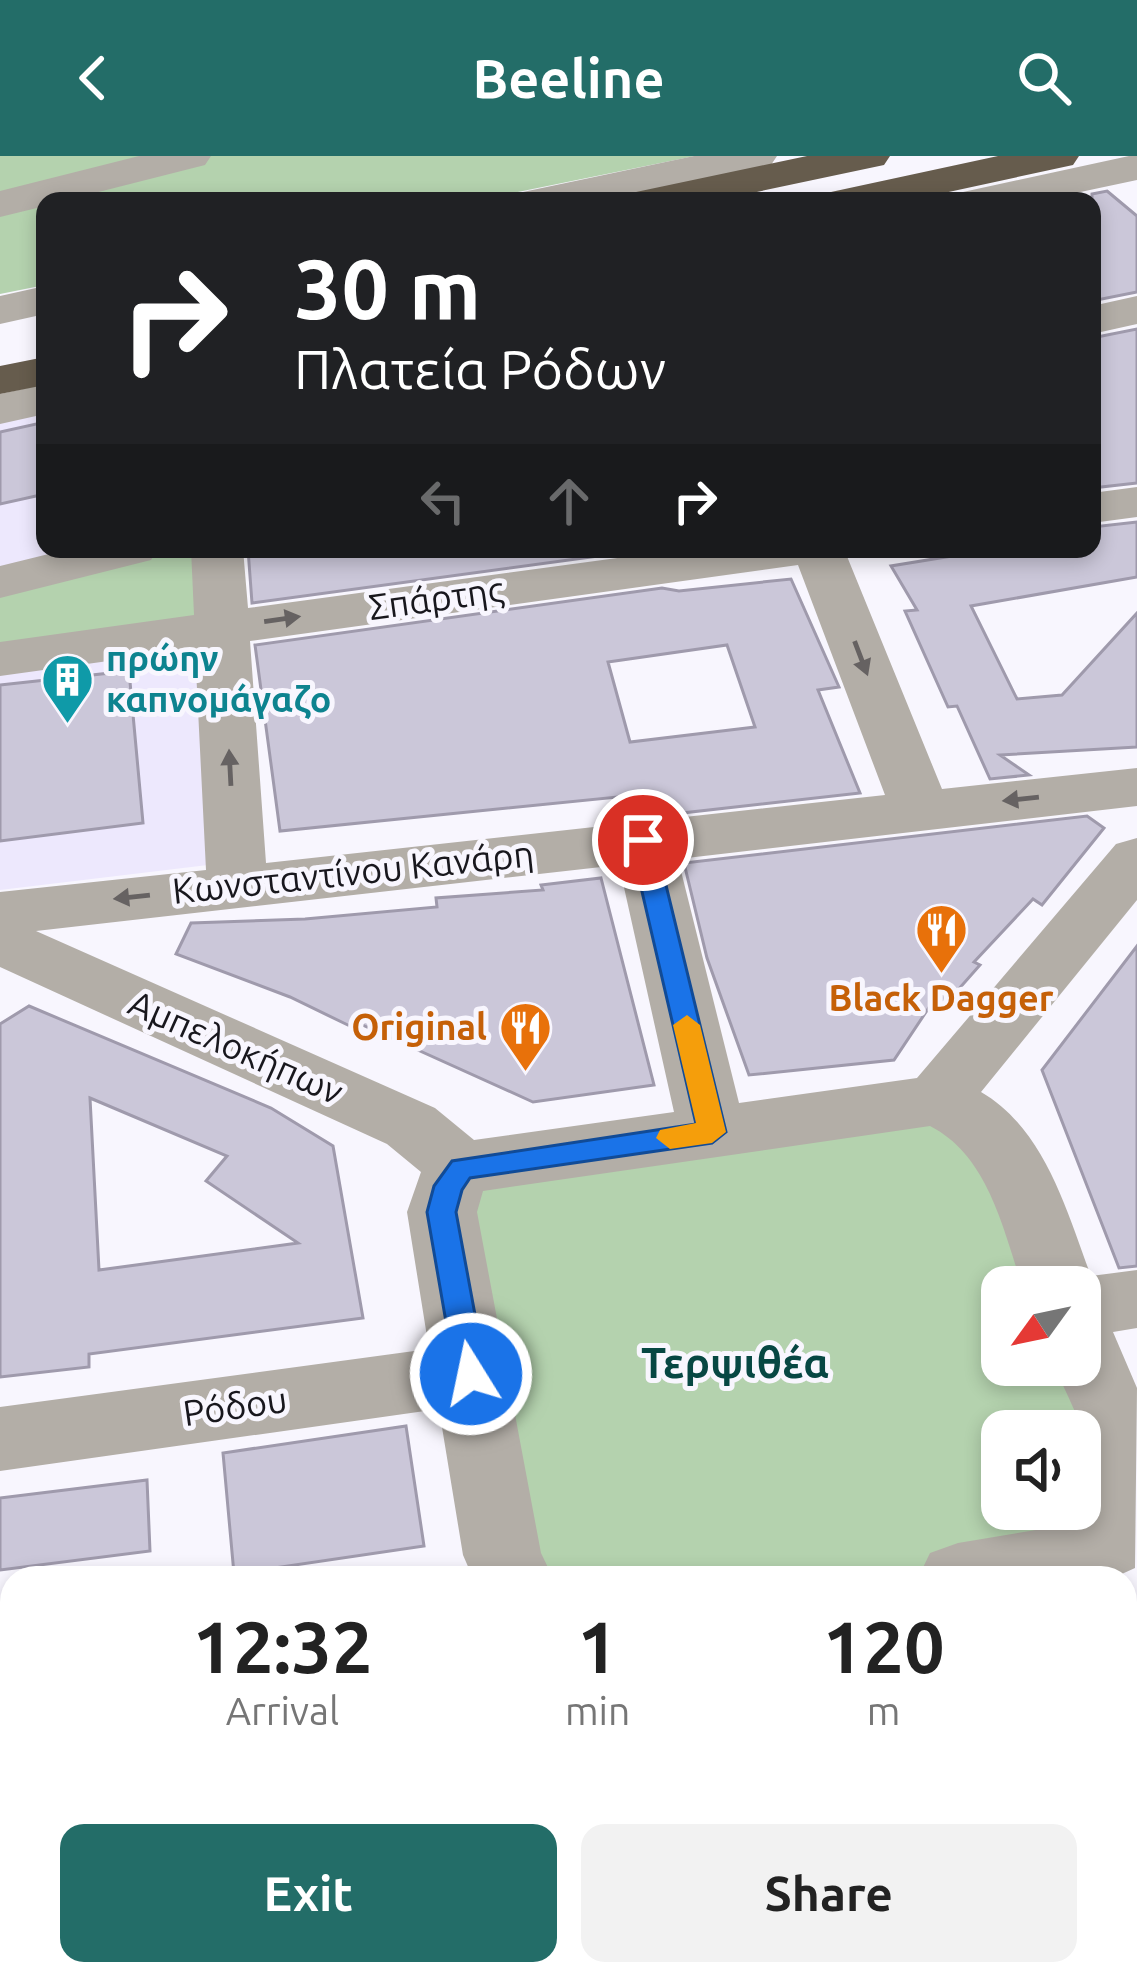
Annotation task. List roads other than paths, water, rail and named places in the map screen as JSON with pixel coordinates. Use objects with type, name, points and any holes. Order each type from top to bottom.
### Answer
[{"type":"highway","points":[[695,192],[869,156]]},
{"type":"highway","points":[[888,192],[1058,156]]},
{"type":"highway","points":[[0,335],[36,328]]},
{"type":"highway","points":[[0,380],[36,373]]},
{"type":"street","points":[[48,192],[190,156]]},
{"type":"street","points":[[582,192],[756,156]]},
{"type":"street","points":[[1020,192],[1137,167]]},
{"type":"street","points":[[0,204],[36,195]]},
{"type":"street","points":[[0,310],[36,303]]},
{"type":"street","points":[[1101,318],[1137,310]]},
{"type":"street","points":[[0,409],[36,401]]},
{"type":"street","points":[[1101,507],[1137,502]]},
{"type":"street","points":[[0,582],[96,558]]},
{"type":"street","points":[[217,558],[237,885]]},
{"type":"street","name":"Σπάρτης","points":[[0,658],[733,558]]},
{"type":"street","points":[[822,558],[920,809]]},
{"type":"street","name":"Κωνσταντίνου Κανάρη","points":[[0,914],[1137,787]]},
{"type":"street","points":[[643,840],[712,1132]]},
{"type":"street","points":[[937,1100],[1137,859]]},
{"type":"street","name":"Αμπελοκήπων","points":[[0,941],[411,1126],[462,1168]]},
{"type":"street","points":[[507,1566],[442,1212],[448,1186],[462,1168],[937,1100],[968,1111],[1005,1151],[1051,1266]]},
{"type":"street","points":[[1101,1304],[1137,1299]]},
{"type":"street","name":"Ρόδου","points":[[0,1439],[471,1374]]},
{"type":"street","points":[[1027,1566],[1122,1555],[1136,1479],[1099,1386]]},
{"type":"place","name":"πρώην καπνομάγαζο","points":[[67,725]]},
{"type":"place","name":"Black Dagger","points":[[941,976]]},
{"type":"place","name":"Original","points":[[526,1073]]},
{"type":"district","name":"Τερψιθέα","points":[[735,1363]]}]
